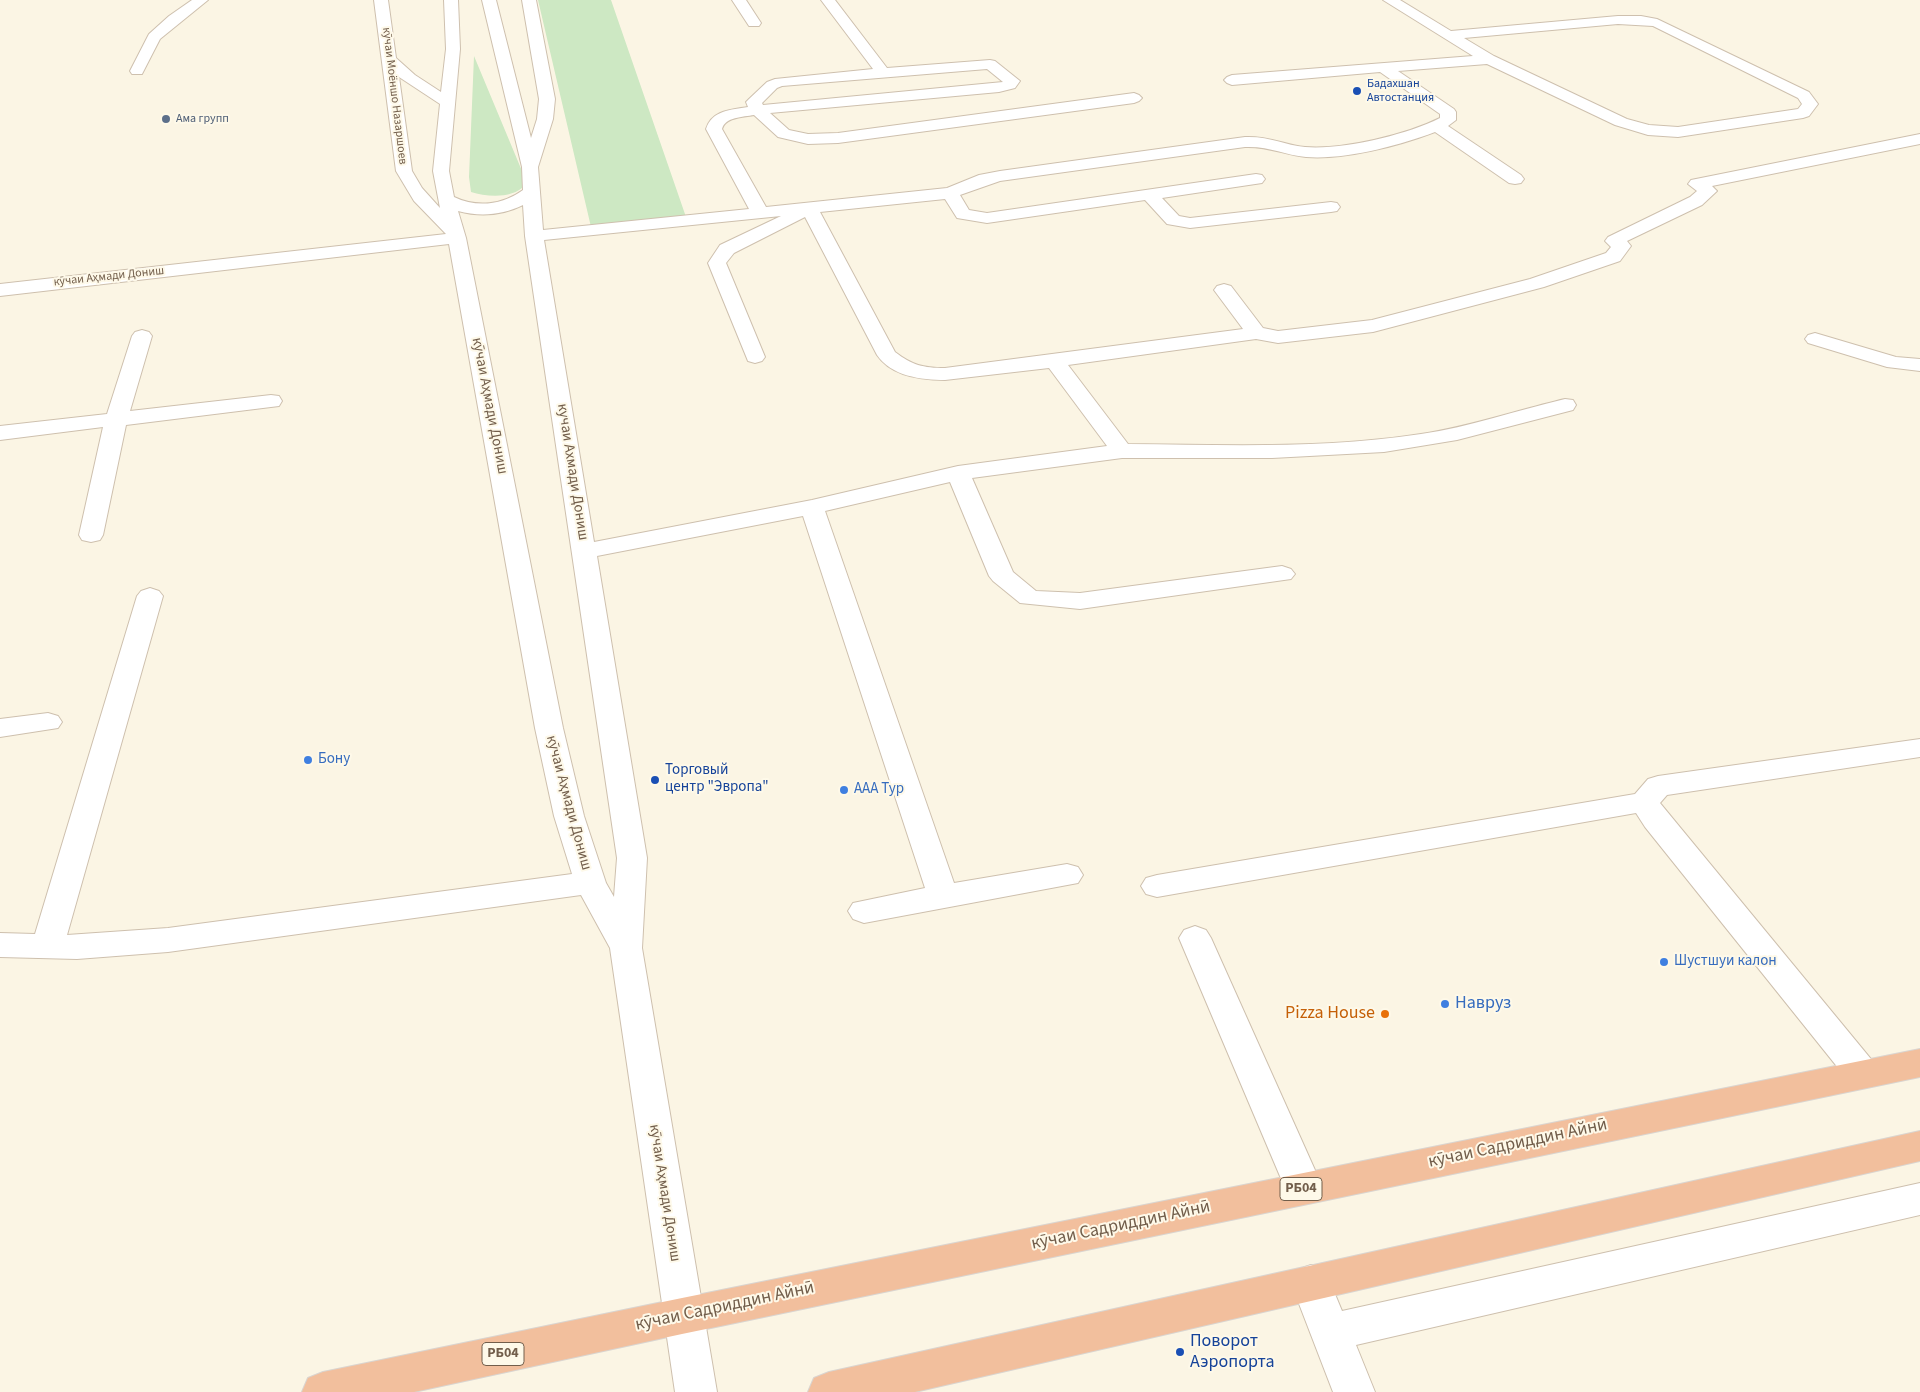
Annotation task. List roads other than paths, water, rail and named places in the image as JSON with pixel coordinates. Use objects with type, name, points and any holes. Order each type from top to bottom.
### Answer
[{"type":"highway","name":"кӯчаи Садриддин Айнӣ","points":[[323,1392],[682,1316],[1920,1062]]},
{"type":"highway","points":[[829,1392],[1920,1146]]},
{"type":"street","points":[[137,71],[154,37],[174,19],[201,0]]},
{"type":"street","name":"кӯчаи Моёншо Назаршоев","points":[[381,0],[404,171],[412,188],[424,205],[456,235]]},
{"type":"street","name":"кӯчаи Аҳмади Дониш","points":[[451,0],[453,50],[441,171],[446,200],[456,235],[549,728],[569,816],[590,884],[626,948],[682,1316],[696,1392]]},
{"type":"street","name":"кучаи Ахмади Дониш","points":[[489,0],[530,167],[534,236],[632,858],[626,948]]},
{"type":"street","points":[[529,0],[547,99],[545,119],[530,167]]},
{"type":"street","points":[[739,0],[754,23]]},
{"type":"street","points":[[828,0],[883,73]]},
{"type":"street","points":[[1390,0],[1489,59],[1621,122],[1648,130],[1678,132],[1803,113],[1810,104],[1804,95],[1657,23],[1618,20],[1449,35]]},
{"type":"street","points":[[1232,80],[1489,59]]},
{"type":"street","points":[[390,60],[423,89],[448,102]]},
{"type":"street","points":[[760,213],[714,129],[716,122],[724,116],[757,110],[999,87],[1010,85],[1012,80],[990,64],[780,82],[772,85],[754,102],[757,110],[784,134],[808,139],[838,138],[1134,98]]},
{"type":"street","points":[[534,236],[950,193],[985,179],[1000,176],[1264,141],[1306,152],[1332,151],[1381,142],[1438,127],[1448,120],[1448,112],[1382,67]]},
{"type":"street","points":[[1438,127],[1515,179]]},
{"type":"street","points":[[809,208],[887,355],[902,367],[929,374],[945,374],[1256,333],[1278,337],[1373,326],[1537,283],[1613,257],[1622,246],[1614,241],[1696,201],[1708,191],[1697,184],[1920,139]]},
{"type":"street","points":[[950,193],[963,214],[987,218],[1256,179]]},
{"type":"street","points":[[446,200],[456,206],[471,209],[490,208],[509,205],[523,199],[531,192]]},
{"type":"street","points":[[1150,195],[1173,220],[1190,223],[1331,207]]},
{"type":"street","points":[[755,357],[717,263],[727,249],[809,208]]},
{"type":"street","name":"кӯчаи Аҳмади Дониш","points":[[0,290],[456,235]]},
{"type":"street","points":[[1224,290],[1256,333]]},
{"type":"street","points":[[91,535],[116,420],[142,336]]},
{"type":"street","points":[[1815,339],[1894,363],[1920,365]]},
{"type":"street","points":[[1054,361],[1122,451]]},
{"type":"street","points":[[0,434],[271,401]]},
{"type":"street","points":[[584,551],[812,507],[958,473],[1122,451],[1328,450],[1420,441],[1468,432],[1565,404]]},
{"type":"street","points":[[958,473],[1002,576],[1029,598],[1080,601],[1282,574]]},
{"type":"street","points":[[812,507],[943,896]]},
{"type":"street","points":[[47,947],[150,596]]},
{"type":"street","points":[[0,728],[48,722]]},
{"type":"street","points":[[1157,886],[1644,802],[1658,786],[1920,748]]},
{"type":"street","points":[[1644,802],[1662,828],[1863,1074]]},
{"type":"street","points":[[864,911],[1067,875]]},
{"type":"street","points":[[0,945],[77,947],[168,940],[590,884]]},
{"type":"street","points":[[1195,938],[1304,1188]]},
{"type":"street","points":[[1331,1332],[1920,1199]]},
{"type":"street","points":[[1312,1283],[1354,1392]]},
{"type":"place","name":"Бадахшан Автостанция","points":[[1357,91]]},
{"type":"place","name":"Ама групп","points":[[166,119]]},
{"type":"place","name":"Бону","points":[[308,760]]},
{"type":"place","name":"Торговый центр \"Эвропа\"","points":[[655,780]]},
{"type":"place","name":"ААА Тур","points":[[844,790]]},
{"type":"place","name":"Шустшуи калон","points":[[1664,962]]},
{"type":"place","name":"Навруз","points":[[1445,1004]]},
{"type":"place","name":"Pizza House","points":[[1385,1014]]},
{"type":"place","name":"Поворот Аэропорта","points":[[1180,1352]]}]
